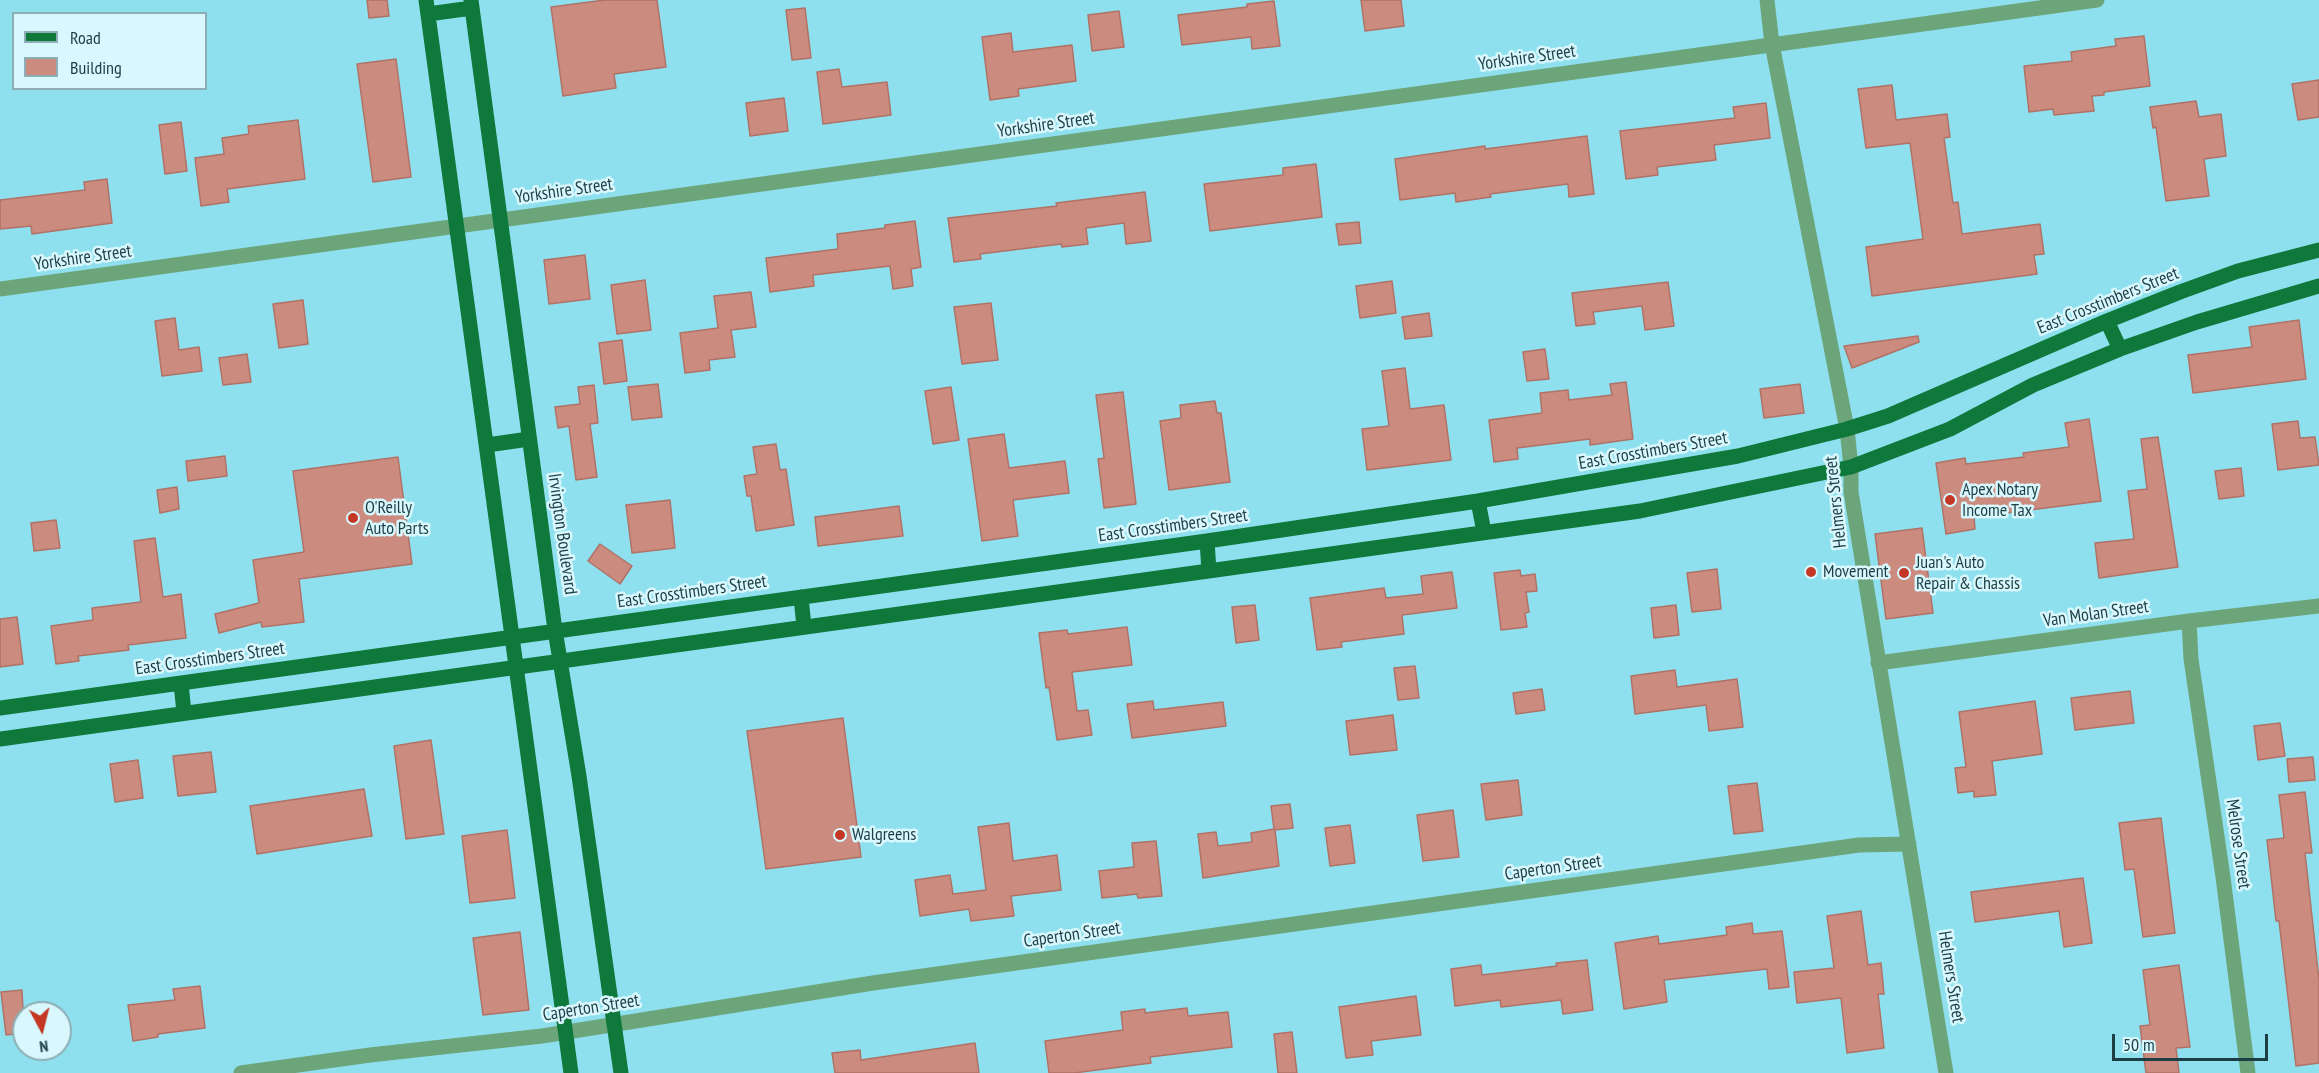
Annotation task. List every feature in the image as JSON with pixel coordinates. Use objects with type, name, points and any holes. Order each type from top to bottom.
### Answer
[{"type":"main road","points":[[472,4],[427,7],[571,1073]]},
{"type":"main road","name":"Irvington Boulevard","points":[[472,4],[555,630],[621,1073]]},
{"type":"main road","name":"East Crosstimbers Street","points":[[0,708],[1207,541],[1478,501],[1738,456],[1847,429],[1888,416],[2107,321],[2238,271],[2319,250]]},
{"type":"main road","points":[[0,739],[1640,511],[1851,467],[1950,429],[2033,385],[2120,349],[2197,322],[2319,286]]},
{"type":"main road","points":[[2107,321],[2120,349]]},
{"type":"main road","points":[[487,445],[529,439]]},
{"type":"main road","points":[[1478,501],[1484,532]]},
{"type":"main road","points":[[1207,541],[1209,571]]},
{"type":"main road","points":[[801,597],[804,627]]},
{"type":"main road","points":[[181,682],[184,713]]},
{"type":"street","name":"Helmers Street","points":[[1767,0],[1772,44],[1847,429],[1851,492],[1946,1073]]},
{"type":"street","name":"Yorkshire Street","points":[[0,289],[2097,0]]},
{"type":"street","name":"Van Molan Street","points":[[1878,663],[2319,606]]},
{"type":"street","name":"Melrose Street","points":[[2189,621],[2191,659],[2223,877],[2248,1073]]},
{"type":"street","name":"Caperton Street","points":[[241,1073],[566,1032],[885,981],[1812,851],[1859,845],[1909,844]]},
{"type":"building","points":[[367,0],[387,0],[389,16],[369,18]]},
{"type":"building","points":[[605,0],[657,0],[666,67],[614,74],[616,88],[563,96],[551,7]]},
{"type":"building","points":[[1361,0],[1401,0],[1404,26],[1365,31]]},
{"type":"building","points":[[1274,1],[1280,46],[1252,49],[1251,37],[1182,45],[1178,15],[1247,7],[1247,4]]},
{"type":"building","points":[[805,8],[811,58],[792,60],[786,10]]},
{"type":"building","points":[[1119,11],[1124,47],[1092,51],[1088,15]]},
{"type":"building","points":[[1011,33],[1013,52],[1072,45],[1076,81],[1018,89],[1019,96],[990,100],[982,37]]},
{"type":"building","points":[[2144,36],[2150,86],[2104,92],[2104,95],[2092,96],[2094,111],[2054,115],[2053,109],[2029,112],[2024,66],[2072,61],[2071,52],[2116,46],[2115,39]]},
{"type":"building","points":[[396,59],[411,177],[373,182],[357,64]]},
{"type":"building","points":[[839,69],[842,87],[887,82],[891,115],[823,124],[817,72]]},
{"type":"building","points":[[2319,80],[2319,117],[2298,120],[2292,84]]},
{"type":"building","points":[[1892,85],[1896,120],[1947,114],[1950,137],[1944,138],[1953,203],[1958,202],[1962,234],[2040,224],[2044,254],[2034,255],[2037,274],[1872,296],[1866,247],[1923,239],[1910,143],[1866,148],[1858,89]]},
{"type":"building","points":[[784,98],[788,131],[750,136],[746,103]]},
{"type":"building","points":[[2196,101],[2199,117],[2221,114],[2226,156],[2204,159],[2209,196],[2166,201],[2156,127],[2153,128],[2150,107]]},
{"type":"building","points":[[1766,103],[1770,138],[1714,145],[1716,160],[1657,167],[1658,175],[1626,179],[1620,131],[1735,118],[1733,107]]},
{"type":"building","points":[[298,120],[305,179],[227,189],[229,202],[201,206],[195,158],[224,154],[222,138],[249,134],[248,126]]},
{"type":"building","points":[[181,122],[187,171],[165,174],[159,125]]},
{"type":"building","points":[[1587,136],[1594,194],[1569,197],[1568,184],[1490,194],[1491,197],[1456,202],[1455,193],[1400,200],[1395,159],[1485,146],[1485,149]]},
{"type":"building","points":[[1316,164],[1322,217],[1210,231],[1204,184],[1283,175],[1283,168]]},
{"type":"building","points":[[107,179],[112,223],[32,234],[31,226],[0,229],[0,200],[85,190],[84,182]]},
{"type":"building","points":[[1145,192],[1151,241],[1126,244],[1124,223],[1086,228],[1088,244],[1062,247],[1061,244],[980,254],[981,259],[954,262],[948,218],[1057,206],[1056,203]]},
{"type":"building","points":[[915,221],[921,267],[911,269],[913,286],[893,289],[890,266],[813,275],[814,286],[770,292],[766,258],[838,249],[837,234],[885,228],[885,225]]},
{"type":"building","points":[[1359,222],[1361,243],[1339,245],[1336,224]]},
{"type":"building","points":[[585,255],[590,299],[549,304],[544,260]]},
{"type":"building","points":[[645,280],[651,330],[617,334],[611,285]]},
{"type":"building","points":[[1392,281],[1396,313],[1360,318],[1356,286]]},
{"type":"building","points":[[1668,282],[1674,326],[1645,330],[1642,306],[1593,312],[1595,324],[1576,326],[1572,293]]},
{"type":"building","points":[[751,292],[756,327],[731,330],[735,357],[709,360],[710,370],[685,373],[680,333],[718,328],[714,296]]},
{"type":"building","points":[[303,300],[308,344],[279,348],[273,304]]},
{"type":"building","points":[[991,303],[998,360],[962,364],[954,307]]},
{"type":"building","points":[[1429,313],[1432,336],[1405,339],[1402,317]]},
{"type":"building","points":[[175,318],[179,350],[199,347],[202,371],[162,376],[155,321]]},
{"type":"building","points":[[2299,320],[2306,379],[2193,393],[2188,355],[2252,347],[2249,327]]},
{"type":"building","points":[[1918,336],[1919,342],[1852,368],[1844,346]]},
{"type":"building","points":[[622,340],[627,381],[604,384],[599,343]]},
{"type":"building","points":[[1545,349],[1549,379],[1527,381],[1523,352]]},
{"type":"building","points":[[247,354],[251,382],[223,385],[219,358]]},
{"type":"building","points":[[1405,368],[1410,409],[1444,405],[1451,460],[1367,470],[1362,429],[1389,426],[1382,371]]},
{"type":"building","points":[[1626,382],[1633,439],[1590,445],[1590,439],[1517,448],[1518,459],[1494,462],[1489,420],[1542,413],[1540,393],[1568,390],[1569,400],[1612,395],[1610,384]]},
{"type":"building","points":[[658,384],[662,417],[632,420],[628,387]]},
{"type":"building","points":[[1800,384],[1804,413],[1764,418],[1760,389]]},
{"type":"building","points":[[594,385],[598,423],[590,424],[597,477],[576,480],[569,426],[558,428],[555,407],[580,404],[578,387]]},
{"type":"building","points":[[951,387],[959,440],[933,444],[925,391]]},
{"type":"building","points":[[1123,392],[1136,504],[1104,508],[1098,459],[1104,458],[1096,395]]},
{"type":"building","points":[[1215,401],[1217,413],[1221,413],[1230,482],[1169,490],[1160,421],[1181,418],[1180,405]]},
{"type":"building","points":[[2089,419],[2101,501],[1974,517],[1975,529],[1946,534],[1936,463],[1965,458],[1966,464],[2024,457],[2023,453],[2069,447],[2065,423]]},
{"type":"building","points":[[2298,421],[2300,438],[2315,437],[2319,465],[2278,470],[2272,424]]},
{"type":"building","points":[[1004,434],[1009,468],[1065,461],[1069,493],[1013,500],[1018,536],[982,541],[968,439]]},
{"type":"building","points":[[2158,437],[2178,567],[2099,578],[2095,543],[2134,539],[2128,491],[2147,489],[2141,439]]},
{"type":"building","points":[[776,444],[780,470],[786,469],[794,525],[756,531],[751,496],[747,496],[744,476],[757,474],[753,447]]},
{"type":"building","points":[[225,456],[227,476],[188,481],[186,461]]},
{"type":"building","name":"O'Reilly Auto Parts","points":[[398,457],[412,564],[299,579],[304,622],[262,627],[261,622],[219,633],[215,614],[259,603],[253,560],[304,552],[293,471]]},
{"type":"building","points":[[2241,468],[2244,496],[2219,499],[2215,471]]},
{"type":"building","points":[[177,487],[179,509],[160,513],[157,490]]},
{"type":"building","points":[[670,500],[675,548],[632,553],[626,505]]},
{"type":"building","points":[[899,506],[903,536],[818,546],[815,517]]},
{"type":"building","points":[[56,520],[60,548],[34,551],[31,523]]},
{"type":"building","name":"Juan's Auto Repair & Chassis","points":[[1922,528],[1933,613],[1886,619],[1875,534]]},
{"type":"building","points":[[155,538],[163,597],[181,594],[186,638],[128,645],[129,650],[78,656],[79,661],[56,664],[51,626],[93,620],[92,608],[141,602],[134,541]]},
{"type":"building","points":[[600,544],[632,566],[620,584],[588,561]]},
{"type":"building","points":[[1717,569],[1721,609],[1692,612],[1687,573]]},
{"type":"building","points":[[1520,570],[1521,576],[1535,574],[1537,591],[1526,592],[1529,612],[1525,613],[1527,627],[1501,630],[1494,573]]},
{"type":"building","points":[[1452,572],[1457,608],[1402,615],[1404,634],[1341,642],[1342,647],[1317,650],[1310,598],[1384,588],[1386,598],[1423,594],[1421,576]]},
{"type":"building","points":[[1255,605],[1259,640],[1236,643],[1232,607]]},
{"type":"building","points":[[1676,605],[1679,635],[1654,638],[1651,608]]},
{"type":"building","points":[[17,617],[23,664],[0,667],[0,619]]},
{"type":"building","points":[[1127,627],[1132,665],[1072,672],[1077,711],[1088,710],[1092,735],[1057,740],[1049,687],[1046,688],[1039,633],[1067,630],[1068,634]]},
{"type":"building","points":[[1415,666],[1419,698],[1398,700],[1394,668]]},
{"type":"building","points":[[1675,670],[1677,687],[1737,679],[1743,727],[1709,731],[1706,705],[1635,714],[1631,676]]},
{"type":"building","points":[[1542,689],[1545,710],[1516,714],[1513,693]]},
{"type":"building","points":[[2130,691],[2134,723],[2075,730],[2071,698]]},
{"type":"building","points":[[1153,701],[1154,710],[1223,702],[1226,726],[1132,738],[1127,704]]},
{"type":"building","points":[[2035,701],[2042,754],[1992,761],[1996,795],[1974,797],[1974,791],[1958,793],[1955,768],[1966,767],[1959,712]]},
{"type":"building","points":[[1393,715],[1397,750],[1350,755],[1346,721]]},
{"type":"building","name":"Walgreens","points":[[843,718],[861,857],[766,869],[747,731]]},
{"type":"building","points":[[2280,723],[2285,756],[2258,760],[2254,726]]},
{"type":"building","points":[[431,740],[444,834],[406,839],[394,746]]},
{"type":"building","points":[[211,752],[216,792],[178,796],[173,756]]},
{"type":"building","points":[[2313,757],[2315,780],[2289,782],[2287,759]]},
{"type":"building","points":[[138,760],[143,798],[115,802],[110,764]]},
{"type":"building","points":[[1518,780],[1522,815],[1486,820],[1481,784]]},
{"type":"building","points":[[1757,783],[1763,831],[1734,834],[1728,786]]},
{"type":"building","points":[[364,789],[372,836],[257,854],[250,806]]},
{"type":"building","points":[[2305,792],[2312,853],[2305,853],[2319,980],[2319,1063],[2296,1066],[2267,840],[2284,838],[2279,795]]},
{"type":"building","points":[[1290,804],[1293,828],[1275,830],[1279,866],[1203,878],[1198,834],[1216,832],[1218,846],[1252,842],[1251,833],[1274,829],[1271,806]]},
{"type":"building","points":[[1453,810],[1459,857],[1423,861],[1417,815]]},
{"type":"building","points":[[2161,818],[2175,933],[2143,937],[2134,869],[2125,870],[2119,823]]},
{"type":"building","points":[[1009,823],[1013,861],[1057,855],[1061,890],[1011,896],[1014,916],[971,921],[969,909],[920,916],[915,880],[950,875],[953,894],[986,890],[978,827]]},
{"type":"building","points":[[1350,825],[1355,863],[1330,866],[1325,828]]},
{"type":"building","points":[[507,830],[515,898],[470,903],[462,836]]},
{"type":"building","points":[[1156,841],[1162,896],[1138,898],[1137,894],[1102,898],[1099,871],[1134,867],[1132,843]]},
{"type":"building","points":[[2083,878],[2092,943],[2064,947],[2059,911],[1975,922],[1971,892]]},
{"type":"building","points":[[1861,911],[1868,965],[1881,963],[1884,994],[1878,994],[1884,1048],[1847,1053],[1841,998],[1797,1003],[1794,972],[1834,968],[1827,916]]},
{"type":"building","points":[[1752,923],[1753,934],[1782,931],[1789,987],[1769,989],[1767,969],[1664,980],[1667,1002],[1624,1009],[1615,943],[1658,936],[1659,944],[1727,935],[1726,927]]},
{"type":"building","points":[[520,932],[529,1010],[483,1015],[473,938]]},
{"type":"building","points":[[1587,960],[1593,1010],[1563,1014],[1561,1000],[1501,1007],[1500,1000],[1455,1006],[1451,969],[1481,965],[1482,975]]},
{"type":"building","points":[[2179,965],[2190,1047],[2176,1048],[2179,1073],[2146,1073],[2140,1026],[2150,1025],[2143,970]]},
{"type":"building","points":[[200,986],[205,1028],[158,1034],[158,1037],[133,1041],[128,1005],[175,1000],[173,989]]},
{"type":"building","points":[[22,990],[23,1001],[12,1001],[12,1034],[6,1035],[1,992]]},
{"type":"building","points":[[1416,996],[1421,1035],[1371,1041],[1373,1055],[1346,1058],[1339,1007]]},
{"type":"building","points":[[1187,1008],[1188,1016],[1228,1012],[1232,1047],[1150,1057],[1151,1063],[1074,1073],[1049,1073],[1045,1041],[1123,1030],[1121,1012],[1145,1009],[1145,1013]]},
{"type":"building","points":[[1292,1032],[1297,1073],[1278,1073],[1274,1034]]},
{"type":"building","points":[[975,1043],[979,1073],[835,1073],[832,1053],[860,1050],[861,1060]]},
{"type":"place","name":"Apex Notary Income Tax","points":[[1950,500]]},
{"type":"place","name":"O'Reilly Auto Parts","points":[[353,518]]},
{"type":"place","name":"Movement","points":[[1811,572]]},
{"type":"place","name":"Juan's Auto Repair & Chassis","points":[[1904,573]]},
{"type":"place","name":"Walgreens","points":[[840,835]]}]
